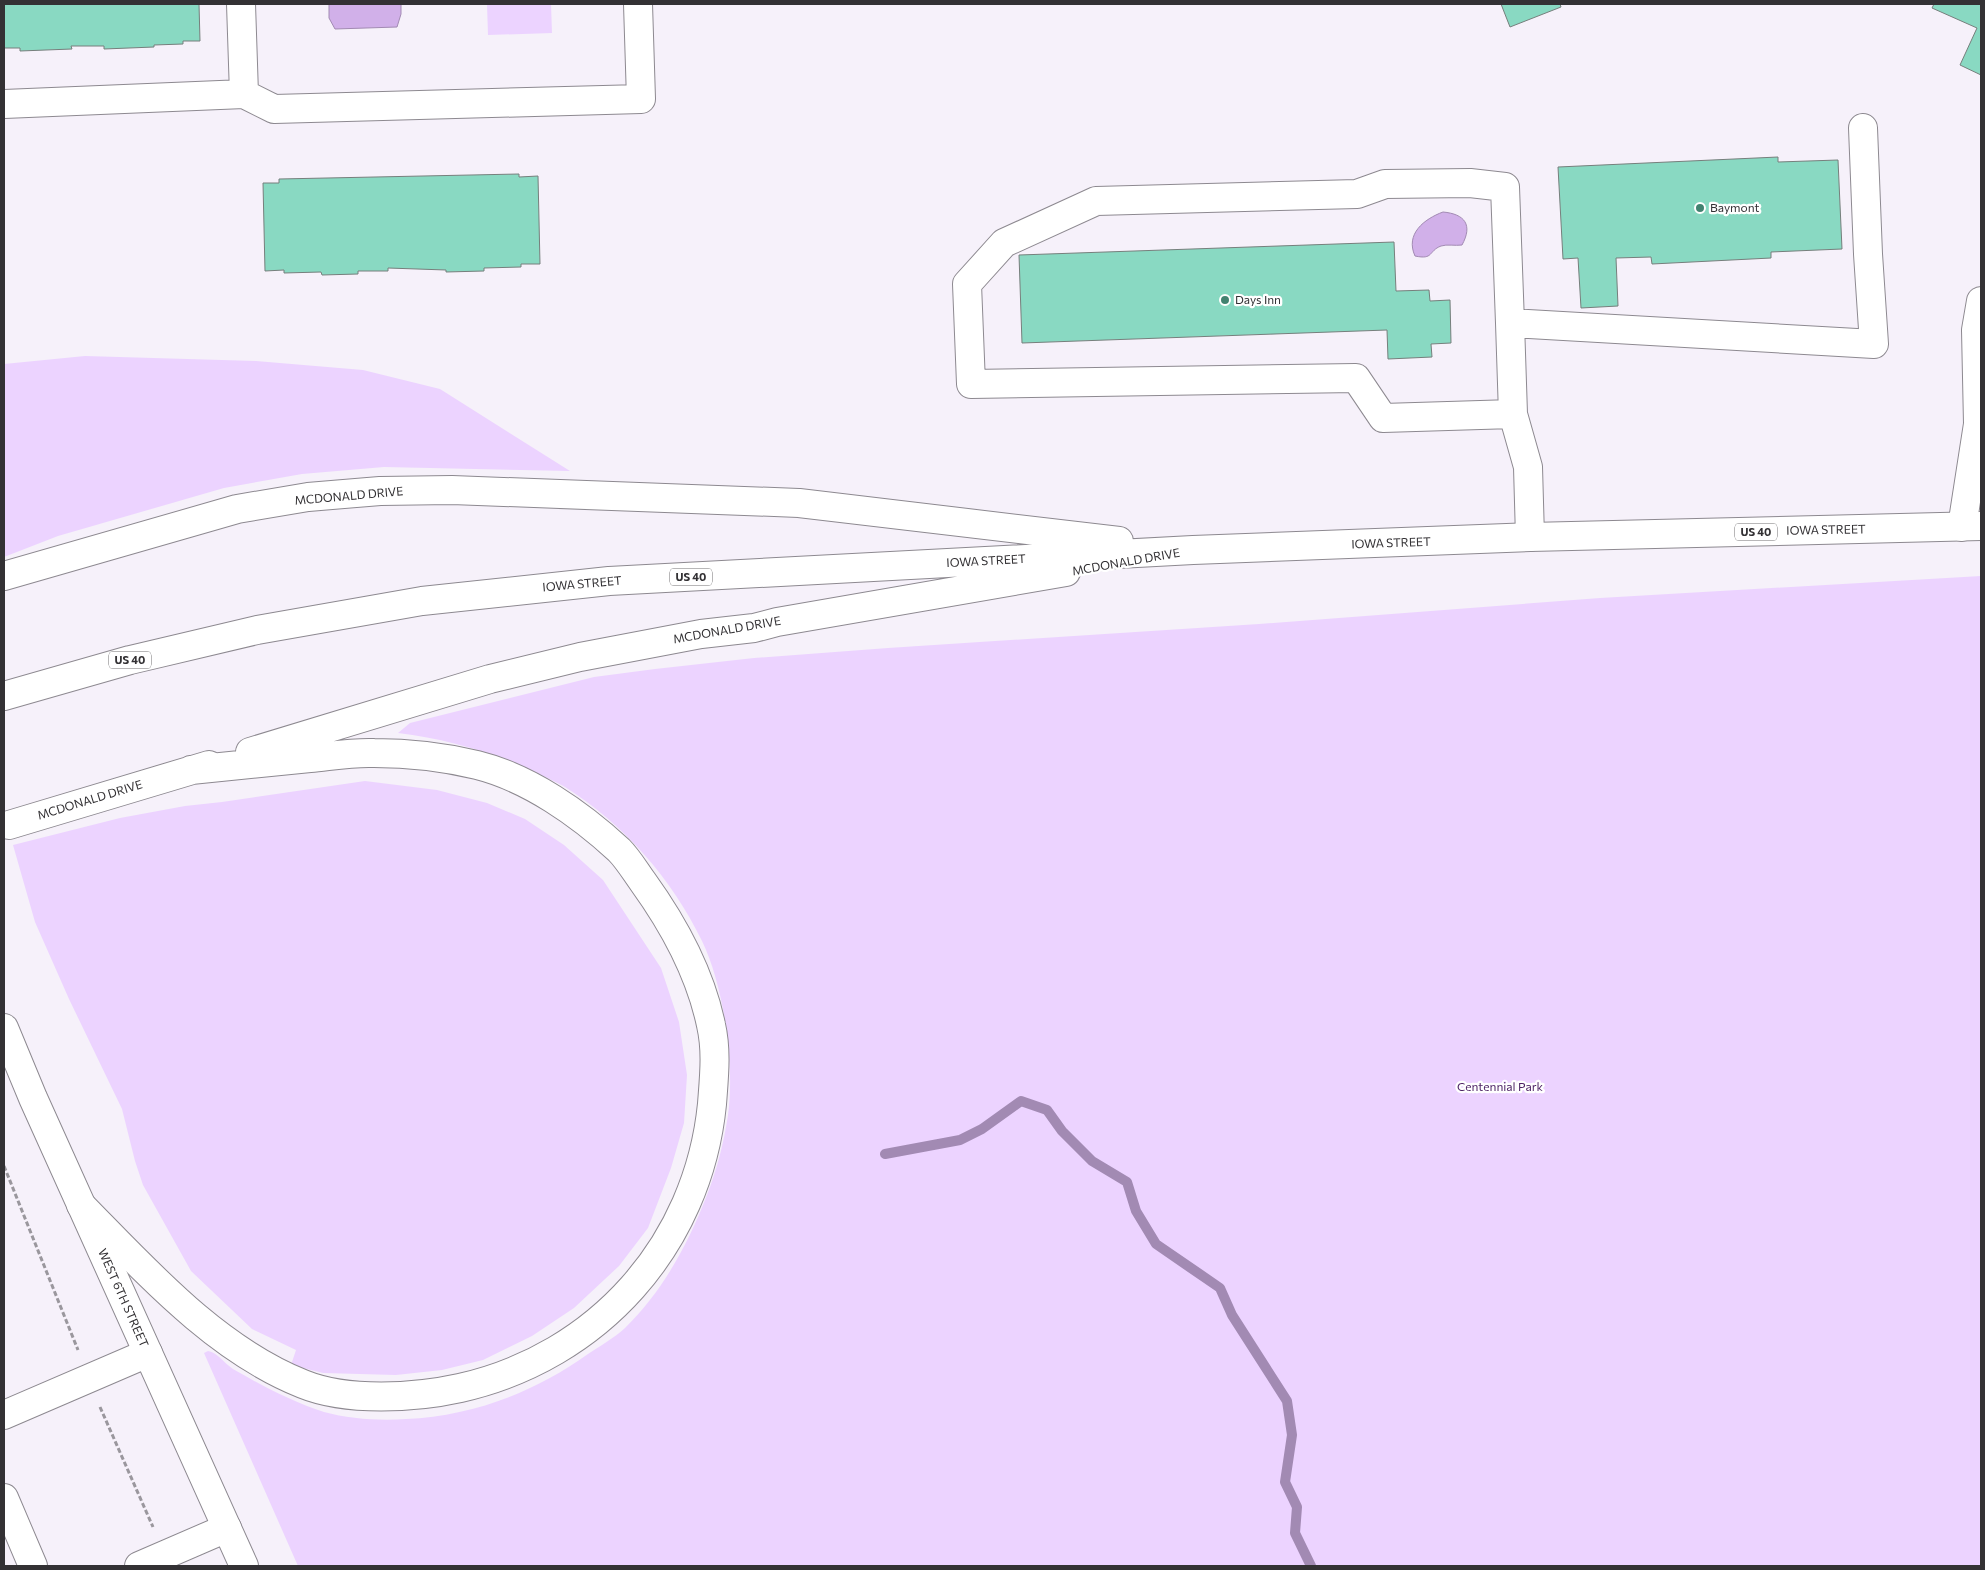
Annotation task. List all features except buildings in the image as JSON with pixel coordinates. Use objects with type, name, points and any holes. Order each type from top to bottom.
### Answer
[{"type":"main road","points":[[241,4],[244,94]]},
{"type":"main road","points":[[4,104],[244,94],[274,109],[641,99],[638,4]]},
{"type":"main road","points":[[1510,323],[1874,344],[1863,128]]},
{"type":"main road","points":[[1513,414],[1383,418],[1356,378],[971,384],[967,284],[1004,243],[1096,201],[1357,194],[1385,184],[1470,183],[1505,187],[1513,414],[1528,467],[1530,537]]},
{"type":"main road","points":[[1972,526],[1978,424],[1976,330],[1981,301]]},
{"type":"main road","name":"MCDONALD DRIVE","points":[[4,576],[237,509],[308,497],[380,491],[452,490],[799,503],[1193,550]]},
{"type":"main road","name":"IOWA STREET","points":[[4,696],[130,660],[257,630],[422,601],[609,581],[1193,550],[1530,537],[1972,526]]},
{"type":"main road","name":"MCDONALD DRIVE","points":[[8,825],[490,679],[580,657],[701,634],[754,628],[777,622],[1193,550]]},
{"type":"main road","points":[[82,1205],[194,1317],[271,1369],[306,1386],[343,1393],[381,1396],[435,1394],[489,1382],[540,1361],[578,1337],[620,1302],[643,1275],[673,1230],[696,1180],[709,1128],[715,1066],[712,1028],[702,991],[680,939],[661,907],[622,853],[575,813],[530,785],[479,766],[425,756],[372,752],[191,770]]},
{"type":"main road","name":"WEST 6TH STREET","points":[[4,1028],[33,1098],[244,1566]]},
{"type":"main road","points":[[4,1415],[148,1353]]},
{"type":"main road","points":[[4,1498],[33,1566]]},
{"type":"main road","points":[[139,1566],[227,1528]]},
{"type":"green space","points":[[487,4],[551,4],[552,33],[488,35]]},
{"type":"green space","points":[[85,356],[256,361],[363,370],[440,389],[570,471],[384,467],[302,474],[224,488],[58,536],[4,557],[4,364]]},
{"type":"green space","name":"Centennial Park","points":[[1981,576],[1981,1566],[298,1566],[204,1353],[208,1351],[215,1354],[233,1369],[295,1401],[324,1412],[354,1418],[386,1420],[431,1417],[479,1407],[525,1390],[568,1368],[616,1335],[639,1314],[663,1283],[692,1231],[711,1185],[728,1115],[730,1095],[729,1050],[722,1003],[716,980],[710,959],[690,918],[661,875],[607,818],[565,787],[520,765],[486,753],[452,743],[398,733],[410,723],[594,677],[754,658],[1259,624],[1600,598]]},
{"type":"green space","points":[[365,781],[437,790],[487,803],[525,819],[564,845],[603,880],[661,968],[679,1022],[687,1075],[684,1123],[671,1168],[648,1228],[619,1266],[574,1308],[532,1336],[483,1360],[442,1370],[396,1375],[323,1373],[291,1365],[296,1350],[252,1329],[191,1271],[143,1185],[122,1109],[69,999],[35,922],[13,845],[120,818],[185,806]]},
{"type":"shaded area","points":[[329,4],[401,4],[401,14],[397,27],[335,29],[329,18]]},
{"type":"shaded area","points":[[1443,212],[1457,215],[1465,222],[1467,232],[1462,245],[1443,245],[1428,256],[1415,256],[1412,241],[1414,234],[1423,223]]},
{"type":"waterway","points":[[885,1154],[960,1140],[982,1129],[1021,1101],[1047,1110],[1062,1131],[1092,1161],[1127,1182],[1136,1211],[1156,1244],[1220,1288],[1232,1315],[1287,1401],[1292,1435],[1285,1482],[1297,1507],[1295,1533],[1311,1566]]},
{"type":"place","name":"Baymont","points":[[1700,208]]},
{"type":"place","name":"Days Inn","points":[[1225,300]]}]
